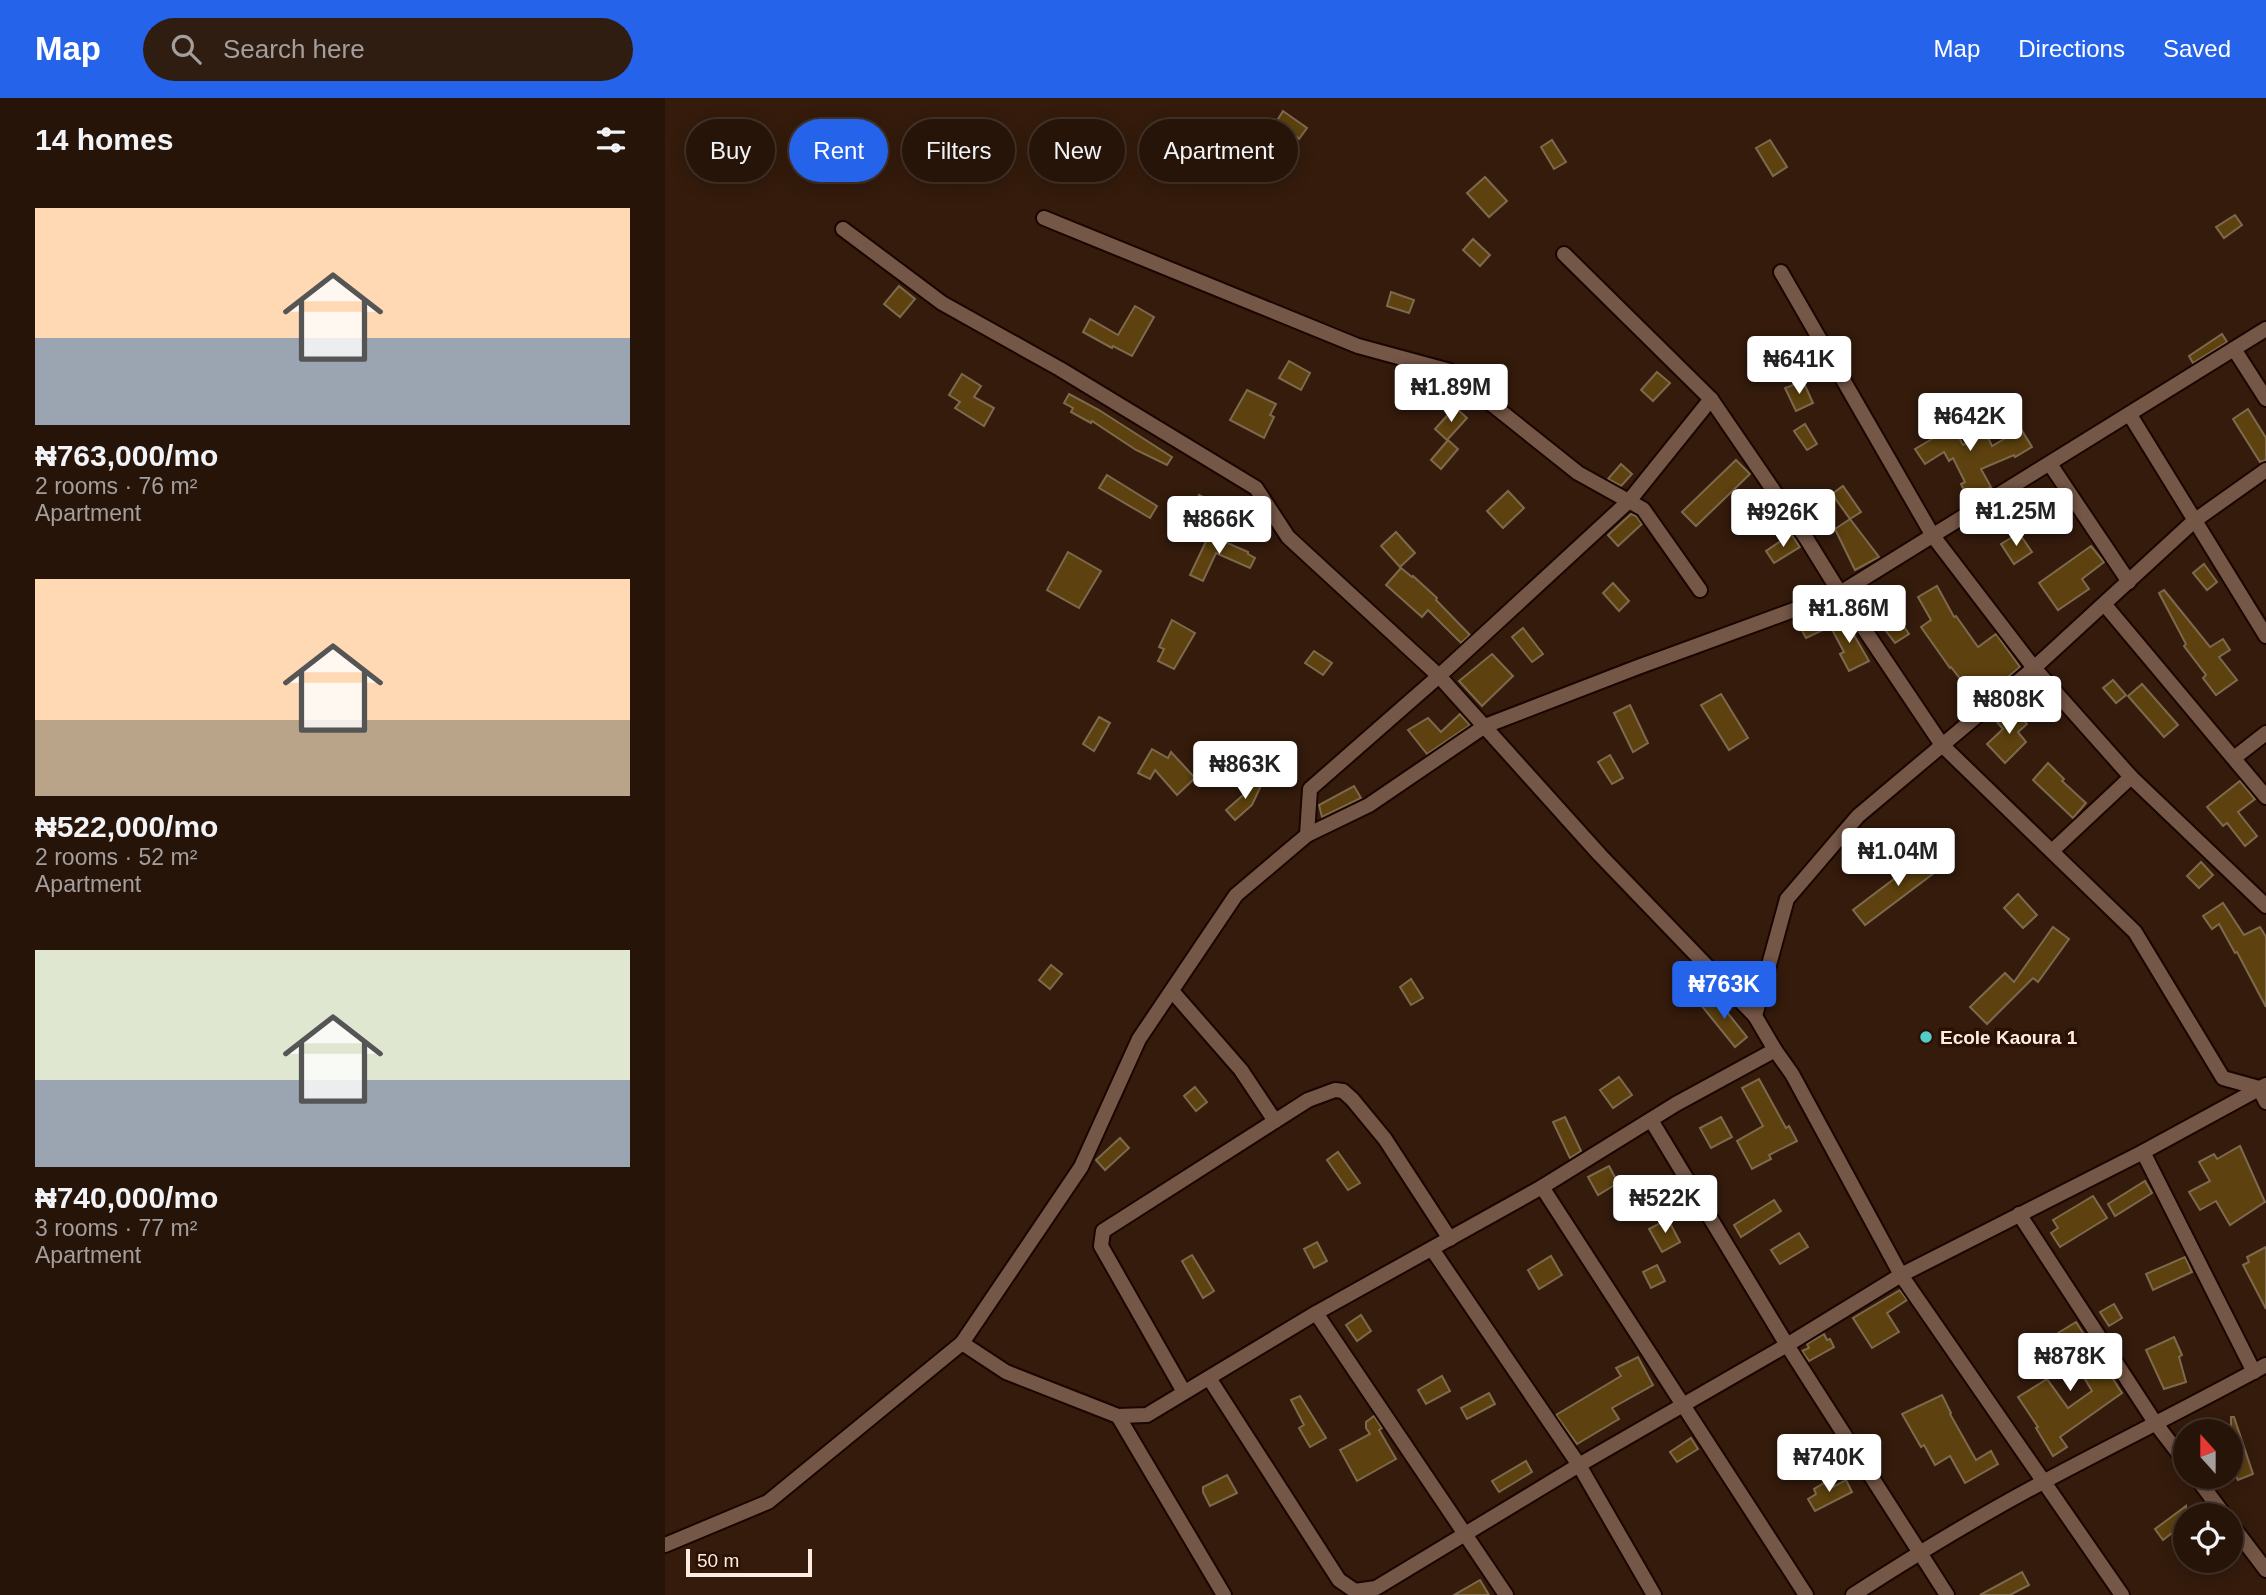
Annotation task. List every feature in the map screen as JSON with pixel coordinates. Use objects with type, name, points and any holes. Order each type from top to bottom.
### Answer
[{"type":"street","points":[[1044,218],[1358,346],[1450,371],[1578,473],[1643,509],[1700,590]]},
{"type":"street","points":[[843,229],[942,303],[1060,369],[1256,488],[1288,537],[1439,676],[1600,855],[1755,1016],[1792,1074],[1901,1275],[2122,1595]]},
{"type":"street","points":[[1564,254],[1711,399],[1942,746],[2135,932],[2224,1078],[2264,1092]]},
{"type":"street","points":[[1781,272],[1933,536],[2034,668],[2131,777],[2266,906]]},
{"type":"street","points":[[665,1545],[768,1502],[962,1343],[1080,1167],[1139,1039],[1236,895],[1307,835],[1369,805],[1485,726],[1840,593],[2266,329]]},
{"type":"street","points":[[2235,349],[2266,399]]},
{"type":"street","points":[[1307,835],[1310,789],[1439,676],[1629,501],[1711,399]]},
{"type":"street","points":[[2130,415],[2266,636]]},
{"type":"street","points":[[2050,464],[2129,582]]},
{"type":"street","points":[[1755,1016],[1787,899],[1858,816],[2034,668],[2194,521],[2266,470]]},
{"type":"street","points":[[2105,605],[2266,797]]},
{"type":"street","points":[[2234,758],[2266,733]]},
{"type":"street","points":[[2052,852],[2131,777]]},
{"type":"street","points":[[1172,991],[1241,1070],[1275,1121]]},
{"type":"street","points":[[962,1343],[1006,1372],[1118,1416],[1147,1415],[1316,1313],[1542,1187],[1651,1119],[1775,1050]]},
{"type":"street","points":[[1184,1392],[1101,1246],[1101,1235],[1103,1231],[1308,1100],[1335,1090],[1343,1091],[1352,1099],[1385,1139],[1450,1239]]},
{"type":"street","points":[[1209,1378],[1339,1580],[1355,1594],[1376,1588],[1901,1275],[2264,1092]]},
{"type":"street","points":[[1651,1119],[1787,1345],[1947,1595]]},
{"type":"street","points":[[1853,1595],[1919,1553],[2043,1482],[2260,1368],[2143,1152]]},
{"type":"street","points":[[1542,1187],[1806,1595]]},
{"type":"street","points":[[2019,1214],[2173,1446]]},
{"type":"street","points":[[1432,1249],[1579,1465],[1654,1595]]},
{"type":"street","points":[[1316,1313],[1506,1595]]},
{"type":"street","points":[[1118,1416],[1224,1595]]},
{"type":"street","points":[[2243,1540],[2266,1570]]},
{"type":"building","points":[[1283,111],[1294,119],[1278,119]]},
{"type":"building","points":[[1298,122],[1307,128],[1298,138]]},
{"type":"building","points":[[1552,140],[1566,162],[1554,169],[1541,147]]},
{"type":"building","points":[[1770,140],[1787,167],[1773,176],[1756,148]]},
{"type":"building","points":[[1485,177],[1507,201],[1489,217],[1467,193]]},
{"type":"building","points":[[2235,215],[2242,225],[2224,238],[2216,227]]},
{"type":"building","points":[[1473,239],[1490,255],[1480,266],[1463,250]]},
{"type":"building","points":[[899,286],[915,299],[900,317],[884,304]]},
{"type":"building","points":[[1391,292],[1414,300],[1409,313],[1387,306]]},
{"type":"building","points":[[1135,306],[1154,317],[1132,356],[1083,332],[1090,319],[1118,335]]},
{"type":"building","points":[[2222,334],[2227,342],[2193,363],[2189,356]]},
{"type":"building","points":[[1289,361],[1310,373],[1301,390],[1279,378]]},
{"type":"building","points":[[1657,372],[1670,383],[1653,401],[1641,390]]},
{"type":"building","points":[[962,374],[981,386],[974,397],[994,408],[984,426],[955,408],[960,402],[949,395]]},
{"type":"building","points":[[1803,381],[1813,403],[1796,411],[1785,388]]},
{"type":"building","points":[[1247,390],[1276,404],[1270,415],[1274,417],[1264,438],[1230,420]]},
{"type":"building","points":[[1069,394],[1172,457],[1167,465],[1136,450],[1092,421],[1091,423],[1071,412],[1073,408],[1064,403]]},
{"type":"building","points":[[1455,407],[1467,418],[1447,440],[1435,429]]},
{"type":"building","points":[[1938,409],[1954,436],[1957,434],[1963,445],[1986,433],[1992,446],[2021,429],[2032,447],[2015,457],[2014,455],[1981,469],[1991,487],[1968,499],[1961,484],[1965,482],[1953,458],[1949,461],[1944,452],[1925,464],[1915,449],[1937,436],[1925,416]]},
{"type":"building","points":[[2248,409],[2266,438],[2266,460],[2260,462],[2233,419]]},
{"type":"building","points":[[1805,424],[1817,444],[1807,450],[1794,431]]},
{"type":"building","points":[[1448,440],[1458,449],[1441,469],[1431,460]]},
{"type":"building","points":[[1736,460],[1750,474],[1696,526],[1682,512]]},
{"type":"building","points":[[1621,464],[1632,474],[1621,486],[1608,479]]},
{"type":"building","points":[[1107,475],[1157,506],[1150,518],[1099,488]]},
{"type":"building","points":[[1843,486],[1861,512],[1850,519],[1832,494]]},
{"type":"building","points":[[1508,491],[1524,508],[1503,528],[1487,511]]},
{"type":"building","points":[[1199,495],[1211,501],[1203,520],[1190,515]]},
{"type":"building","points":[[1631,514],[1642,524],[1618,546],[1608,535]]},
{"type":"building","points":[[1850,519],[1879,557],[1855,570],[1835,529]]},
{"type":"building","points":[[1396,532],[1415,553],[1400,567],[1381,546]]},
{"type":"building","points":[[2019,533],[2032,552],[2014,564],[2001,544]]},
{"type":"building","points":[[1791,534],[1800,547],[1774,563],[1766,551]]},
{"type":"building","points":[[1209,535],[1248,552],[1255,558],[1250,568],[1216,553],[1203,581],[1190,575]]},
{"type":"building","points":[[2091,546],[2104,562],[2082,579],[2089,589],[2058,610],[2039,583]]},
{"type":"building","points":[[1068,552],[1101,571],[1079,608],[1047,590]]},
{"type":"building","points":[[2204,564],[2217,582],[2207,590],[2193,573]]},
{"type":"building","points":[[1401,568],[1437,598],[1470,635],[1461,643],[1428,610],[1422,617],[1386,585]]},
{"type":"building","points":[[1613,583],[1629,601],[1619,611],[1603,593]]},
{"type":"building","points":[[1937,586],[1954,617],[1956,616],[1978,647],[1996,634],[2020,667],[1978,702],[1921,627],[1931,620],[1918,597]]},
{"type":"building","points":[[2164,590],[2210,647],[2223,639],[2230,650],[2219,657],[2237,680],[2216,695],[2203,678],[2206,675],[2184,646],[2186,644],[2159,593]]},
{"type":"building","points":[[1818,615],[1825,629],[1806,638],[1799,625]]},
{"type":"building","points":[[1843,616],[1869,661],[1849,671],[1840,654],[1844,652],[1829,624]]},
{"type":"building","points":[[1172,620],[1195,633],[1174,669],[1158,661],[1164,649],[1159,647]]},
{"type":"building","points":[[1900,621],[1909,634],[1895,643],[1886,631]]},
{"type":"building","points":[[1523,628],[1543,654],[1532,662],[1512,637]]},
{"type":"building","points":[[1314,651],[1332,663],[1323,675],[1305,663]]},
{"type":"building","points":[[1492,654],[1513,676],[1482,706],[1459,681]]},
{"type":"building","points":[[2113,680],[2126,695],[2116,703],[2103,688]]},
{"type":"building","points":[[2142,684],[2178,725],[2164,737],[2128,696]]},
{"type":"building","points":[[1721,694],[1748,738],[1729,750],[1701,705]]},
{"type":"building","points":[[1630,705],[1648,743],[1633,752],[1614,713]]},
{"type":"building","points":[[2013,708],[2027,724],[2018,732],[2026,742],[2005,763],[1987,744],[2003,729],[1997,722]]},
{"type":"building","points":[[1460,714],[1470,725],[1427,754],[1408,730],[1428,718],[1441,732]]},
{"type":"building","points":[[1099,717],[1110,723],[1094,751],[1083,744]]},
{"type":"building","points":[[1152,749],[1168,758],[1171,752],[1195,778],[1177,795],[1155,770],[1150,779],[1138,773]]},
{"type":"building","points":[[1610,755],[1623,778],[1612,784],[1598,762]]},
{"type":"building","points":[[2048,763],[2064,779],[2062,781],[2086,803],[2073,818],[2033,780]]},
{"type":"building","points":[[1266,775],[1252,805],[1235,820],[1226,810]]},
{"type":"building","points":[[2240,781],[2255,799],[2238,812],[2257,836],[2245,846],[2227,823],[2223,826],[2207,807]]},
{"type":"building","points":[[1354,786],[1361,798],[1322,817],[1319,805]]},
{"type":"building","points":[[1931,851],[1942,867],[1865,925],[1853,910]]},
{"type":"building","points":[[2201,862],[2213,875],[2199,888],[2187,876]]},
{"type":"building","points":[[2018,894],[2037,915],[2023,928],[2004,908]]},
{"type":"building","points":[[2223,903],[2244,935],[2260,927],[2266,937],[2266,1007],[2219,924],[2212,929],[2203,916]]},
{"type":"building","points":[[2053,927],[2069,939],[2038,982],[2033,978],[1987,1024],[1970,1007],[2005,973],[2014,982]]},
{"type":"building","points":[[1051,965],[1062,974],[1050,989],[1039,980]]},
{"type":"building","points":[[1411,979],[1423,998],[1411,1005],[1400,987]]},
{"type":"building","points":[[1714,996],[1747,1037],[1735,1047],[1701,1005]]},
{"type":"building","points":[[1619,1077],[1632,1095],[1613,1108],[1600,1090]]},
{"type":"building","points":[[1759,1079],[1786,1128],[1789,1126],[1797,1141],[1769,1155],[1771,1159],[1752,1169],[1737,1141],[1763,1126],[1742,1088]]},
{"type":"building","points":[[1195,1087],[1207,1102],[1196,1111],[1184,1096]]},
{"type":"building","points":[[1565,1117],[1581,1151],[1570,1158],[1553,1122]]},
{"type":"building","points":[[1721,1117],[1732,1137],[1711,1148],[1700,1128]]},
{"type":"building","points":[[1120,1138],[1129,1148],[1105,1170],[1096,1160]]},
{"type":"building","points":[[2240,1146],[2265,1202],[2230,1225],[2216,1201],[2200,1210],[2189,1192],[2210,1181],[2199,1162],[2214,1154],[2217,1159]]},
{"type":"building","points":[[1338,1152],[1360,1183],[1348,1190],[1327,1160]]},
{"type":"building","points":[[1609,1166],[1618,1183],[1598,1195],[1588,1177]]},
{"type":"building","points":[[2145,1181],[2152,1193],[2115,1216],[2108,1204]]},
{"type":"building","points":[[2093,1196],[2107,1218],[2060,1247],[2051,1233],[2058,1228],[2053,1220]]},
{"type":"building","points":[[1774,1200],[1781,1211],[1741,1237],[1734,1225]]},
{"type":"building","points":[[1668,1219],[1680,1242],[1662,1252],[1649,1229]]},
{"type":"building","points":[[1799,1233],[1808,1247],[1780,1264],[1771,1250]]},
{"type":"building","points":[[1317,1242],[1327,1261],[1314,1268],[1304,1249]]},
{"type":"building","points":[[2266,1247],[2266,1309],[2243,1265],[2249,1262],[2247,1257]]},
{"type":"building","points":[[1192,1255],[1214,1291],[1203,1298],[1182,1261]]},
{"type":"building","points":[[1551,1256],[1562,1275],[1539,1289],[1528,1270]]},
{"type":"building","points":[[2185,1257],[2192,1272],[2153,1290],[2146,1274]]},
{"type":"building","points":[[1657,1265],[1665,1281],[1651,1288],[1643,1272]]},
{"type":"building","points":[[1900,1290],[1907,1300],[1887,1313],[1899,1332],[1872,1348],[1853,1318]]},
{"type":"building","points":[[2114,1304],[2122,1318],[2109,1326],[2100,1312]]},
{"type":"building","points":[[1361,1315],[1371,1331],[1357,1341],[1346,1325]]},
{"type":"building","points":[[2076,1322],[2122,1393],[2060,1437],[2067,1447],[2053,1456],[2018,1397],[2047,1379],[2068,1408],[2092,1391],[2058,1333]]},
{"type":"building","points":[[1824,1334],[1834,1347],[1809,1361],[1802,1351],[1809,1348],[1807,1344]]},
{"type":"building","points":[[2174,1337],[2182,1355],[2179,1357],[2186,1382],[2164,1389],[2146,1350]]},
{"type":"building","points":[[1638,1357],[1653,1385],[1612,1408],[1619,1419],[1577,1444],[1556,1415],[1621,1376],[1616,1368]]},
{"type":"building","points":[[1442,1376],[1450,1391],[1426,1404],[1418,1390]]},
{"type":"building","points":[[1489,1393],[1495,1404],[1467,1419],[1461,1408]]},
{"type":"building","points":[[1942,1395],[1976,1460],[1991,1451],[1998,1464],[1965,1483],[1950,1456],[1935,1465],[1902,1414]]},
{"type":"building","points":[[1300,1396],[1326,1438],[1310,1447],[1299,1428],[1304,1425],[1291,1400]]},
{"type":"building","points":[[1374,1416],[1396,1459],[1357,1481],[1340,1450],[1370,1434],[1366,1422]]},
{"type":"building","points":[[1691,1438],[1698,1449],[1677,1462],[1670,1452]]},
{"type":"building","points":[[2243,1444],[2253,1474],[2243,1478]]},
{"type":"building","points":[[1526,1461],[1532,1472],[1499,1492],[1492,1481]]},
{"type":"building","points":[[1227,1475],[1237,1493],[1210,1506],[1203,1487]]},
{"type":"building","points":[[1829,1480],[1833,1487],[1846,1480],[1852,1492],[1815,1511],[1808,1499],[1816,1494],[1814,1489]]},
{"type":"building","points":[[2173,1516],[2173,1532],[2163,1540],[2155,1529]]},
{"type":"building","points":[[2022,1572],[2029,1585],[2010,1595],[1980,1595]]},
{"type":"building","points":[[1480,1580],[1489,1595],[1454,1595]]},
{"type":"place","name":"Ecole Kaoura 1","points":[[1926,1037]]}]
